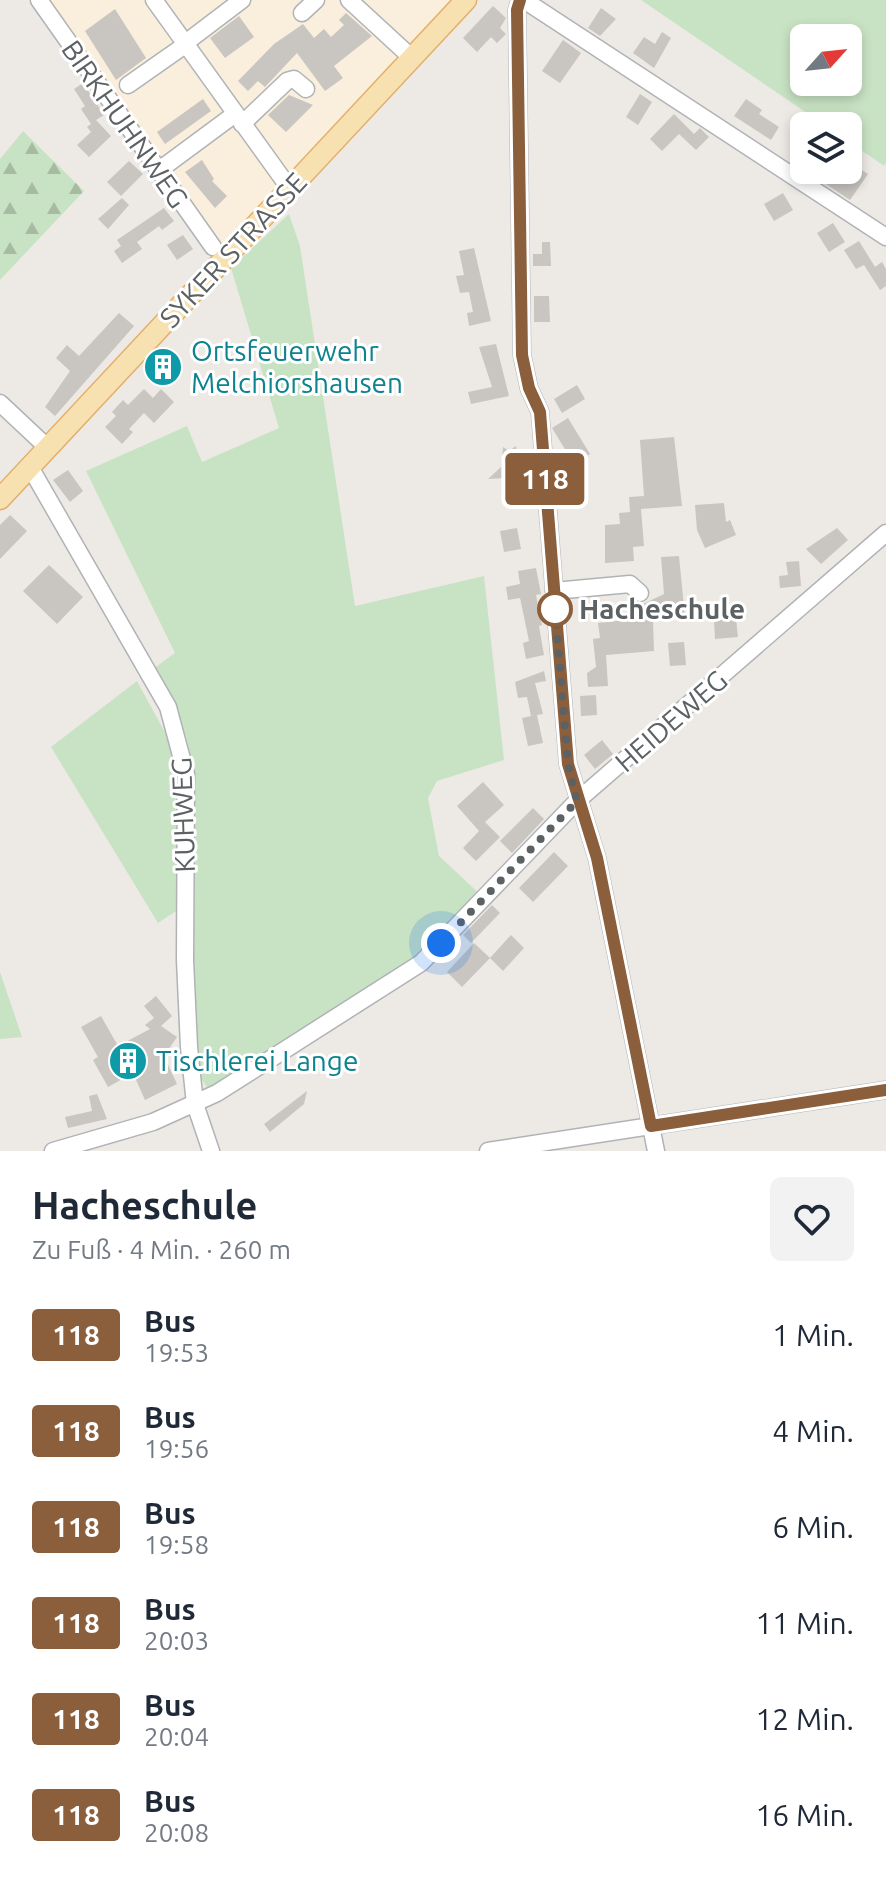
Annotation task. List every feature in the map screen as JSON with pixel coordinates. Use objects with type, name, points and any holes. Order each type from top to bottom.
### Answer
[{"type":"main road","name":"SYKER STRASSE","points":[[0,499],[466,0]]},
{"type":"street","name":"BIRKHUHNWEG","points":[[39,0],[213,247]]},
{"type":"street","points":[[154,0],[290,189]]},
{"type":"street","points":[[128,85],[242,0]]},
{"type":"street","points":[[302,13],[316,0]]},
{"type":"street","points":[[349,0],[412,58]]},
{"type":"street","points":[[656,1151],[597,858],[568,764],[540,412],[529,388],[522,355],[517,10],[522,0],[886,237]]},
{"type":"street","points":[[158,171],[238,119],[287,81],[294,79],[306,89]]},
{"type":"street","points":[[0,403],[48,448]]},
{"type":"street","name":"KUHWEG","points":[[30,467],[168,707],[180,743],[186,774],[185,960],[195,1104],[211,1151]]},
{"type":"street","name":"HEIDEWEG","points":[[53,1151],[106,1139],[217,1093],[421,963],[577,801],[886,533]]},
{"type":"street","points":[[554,591],[630,584],[640,593]]},
{"type":"street","points":[[488,1151],[886,1090]]},
{"type":"shaded area","points":[[28,0],[477,0],[231,268]]},
{"type":"green space","points":[[641,0],[886,0],[884,166],[862,151],[862,112],[805,112]]},
{"type":"green space","points":[[23,131],[84,191],[0,280],[0,159]]},
{"type":"green space","points":[[289,214],[300,246],[355,606],[484,576],[504,760],[437,781],[428,798],[439,856],[482,896],[436,942],[345,1004],[208,1089],[197,1072],[191,931],[192,763],[186,736],[153,669],[175,653],[86,471],[187,426],[202,462],[279,428],[231,268]]},
{"type":"green space","points":[[137,681],[175,751],[179,776],[179,909],[158,923],[51,747]]},
{"type":"green space","points":[[0,972],[22,1037],[0,1039]]},
{"type":"building","points":[[493,6],[506,18],[500,28],[506,34],[497,43],[491,37],[477,52],[463,38]]},
{"type":"building","points":[[601,8],[616,19],[600,36],[588,28]]},
{"type":"building","points":[[115,9],[146,58],[116,80],[85,31]]},
{"type":"building","points":[[346,13],[372,36],[334,66],[343,78],[325,91],[297,53],[265,87],[258,81],[248,91],[238,81],[274,44],[303,24],[314,38],[324,29],[331,37],[344,25],[339,20]]},
{"type":"building","points":[[239,16],[254,37],[225,58],[210,38]]},
{"type":"building","points":[[662,32],[671,38],[654,68],[633,53],[644,37],[655,44]]},
{"type":"building","points":[[563,40],[581,53],[560,83],[542,71]]},
{"type":"building","points":[[83,83],[104,115],[96,120],[111,136],[89,157],[77,145],[91,132],[87,127],[91,124],[81,109],[85,106],[74,89]]},
{"type":"building","points":[[640,94],[652,102],[638,125],[626,117]]},
{"type":"building","points":[[289,95],[313,105],[286,132],[268,115]]},
{"type":"building","points":[[203,99],[211,111],[165,144],[157,132]]},
{"type":"building","points":[[746,99],[762,110],[759,114],[779,127],[771,140],[734,116]]},
{"type":"building","points":[[674,114],[694,134],[700,128],[709,137],[696,150],[679,134],[662,151],[650,139]]},
{"type":"building","points":[[202,160],[214,179],[212,181],[227,196],[215,208],[185,172]]},
{"type":"building","points":[[129,161],[143,174],[121,196],[107,182]]},
{"type":"building","points":[[826,184],[861,184],[850,200]]},
{"type":"building","points":[[783,193],[793,210],[774,221],[764,204]]},
{"type":"building","points":[[122,198],[129,205],[108,229],[98,219]]},
{"type":"building","points":[[164,208],[174,221],[162,230],[159,226],[137,242],[142,249],[122,263],[114,251],[121,246],[117,240]]},
{"type":"building","points":[[833,223],[845,242],[829,252],[817,233]]},
{"type":"building","points":[[183,235],[193,249],[177,260],[167,245]]},
{"type":"building","points":[[859,241],[875,267],[882,262],[886,269],[886,286],[880,290],[864,265],[856,269],[844,250]]},
{"type":"building","points":[[542,242],[550,242],[551,266],[533,266],[533,254],[542,254]]},
{"type":"building","points":[[474,248],[491,321],[469,326],[467,313],[473,312],[469,292],[460,293],[456,276],[464,275],[459,251]]},
{"type":"building","points":[[534,296],[549,296],[550,322],[534,322]]},
{"type":"building","points":[[119,313],[134,326],[55,416],[45,407],[70,371],[56,358],[67,345],[79,356]]},
{"type":"building","points":[[496,344],[509,396],[471,404],[468,392],[492,387],[479,347]]},
{"type":"building","name":"Ortsfeuerwehr Melchiorshausen","points":[[158,352],[168,361],[174,378],[168,384],[150,361]]},
{"type":"building","points":[[577,385],[585,399],[562,413],[554,399]]},
{"type":"building","points":[[144,389],[153,398],[161,389],[174,402],[154,423],[144,413],[129,429],[133,432],[122,444],[105,427],[116,416],[112,412],[123,400],[128,405]]},
{"type":"building","points":[[568,418],[590,454],[574,464],[552,428]]},
{"type":"building","points":[[674,437],[682,506],[641,509],[644,546],[633,547],[634,561],[605,563],[605,525],[620,524],[619,513],[630,512],[629,497],[644,496],[640,440]]},
{"type":"building","points":[[516,446],[520,477],[488,479],[501,467],[503,447],[509,451]]},
{"type":"building","points":[[68,470],[83,491],[70,502],[53,480]]},
{"type":"building","points":[[724,503],[726,522],[730,520],[736,535],[705,548],[697,530],[695,505]]},
{"type":"building","points":[[10,515],[27,531],[0,559],[0,525]]},
{"type":"building","points":[[517,528],[521,549],[504,552],[500,531]]},
{"type":"building","points":[[837,528],[848,540],[821,564],[806,549]]},
{"type":"building","points":[[679,556],[685,617],[653,620],[654,651],[606,655],[608,686],[588,687],[587,673],[596,667],[593,639],[600,638],[598,623],[636,619],[634,602],[643,604],[664,594],[661,557]]},
{"type":"building","points":[[799,561],[801,586],[780,588],[779,576],[788,575],[786,562]]},
{"type":"building","points":[[49,565],[83,597],[57,624],[23,591]]},
{"type":"building","points":[[536,568],[541,594],[536,595],[544,655],[526,659],[523,643],[529,641],[520,598],[508,600],[506,587],[520,584],[518,571]]},
{"type":"building","points":[[736,619],[738,637],[715,639],[714,620]]},
{"type":"building","points":[[684,642],[686,665],[670,666],[668,643]]},
{"type":"building","points":[[544,671],[546,681],[535,683],[543,714],[537,715],[543,743],[528,746],[522,718],[531,716],[527,697],[518,698],[515,682]]},
{"type":"building","points":[[596,695],[597,715],[581,716],[580,696]]},
{"type":"building","points":[[602,740],[613,754],[595,769],[584,755]]},
{"type":"building","points":[[483,782],[504,805],[485,822],[500,837],[476,861],[463,848],[479,831],[457,806]]},
{"type":"building","points":[[533,808],[544,819],[512,853],[500,841]]},
{"type":"building","points":[[554,852],[568,866],[533,902],[519,888]]},
{"type":"building","points":[[492,905],[500,913],[471,943],[463,935]]},
{"type":"building","points":[[511,935],[524,948],[503,971],[490,958]]},
{"type":"building","points":[[474,943],[490,958],[462,987],[447,972]]},
{"type":"building","points":[[156,996],[172,1016],[161,1026],[177,1037],[164,1056],[177,1084],[145,1100],[133,1073],[108,1087],[93,1060],[98,1057],[81,1027],[101,1016],[118,1046],[150,1029],[145,1025],[154,1018],[144,1006]]},
{"type":"building","points":[[307,1091],[304,1104],[270,1132],[264,1124]]},
{"type":"building","points":[[97,1094],[107,1119],[68,1128],[65,1117],[92,1111],[89,1096]]},
{"type":"bus line","name":"118","points":[[520,0],[517,10],[522,355],[529,388],[540,412],[568,764],[597,858],[651,1126],[886,1090]]},
{"type":"place","name":"Ortsfeuerwehr Melchiorshausen","points":[[163,367]]},
{"type":"place","name":"Hacheschule","points":[[555,609]]},
{"type":"place","name":"Tischlerei Lange","points":[[128,1061]]},
{"type":"route","points":[[441,943],[577,801],[568,764],[555,609]]}]
